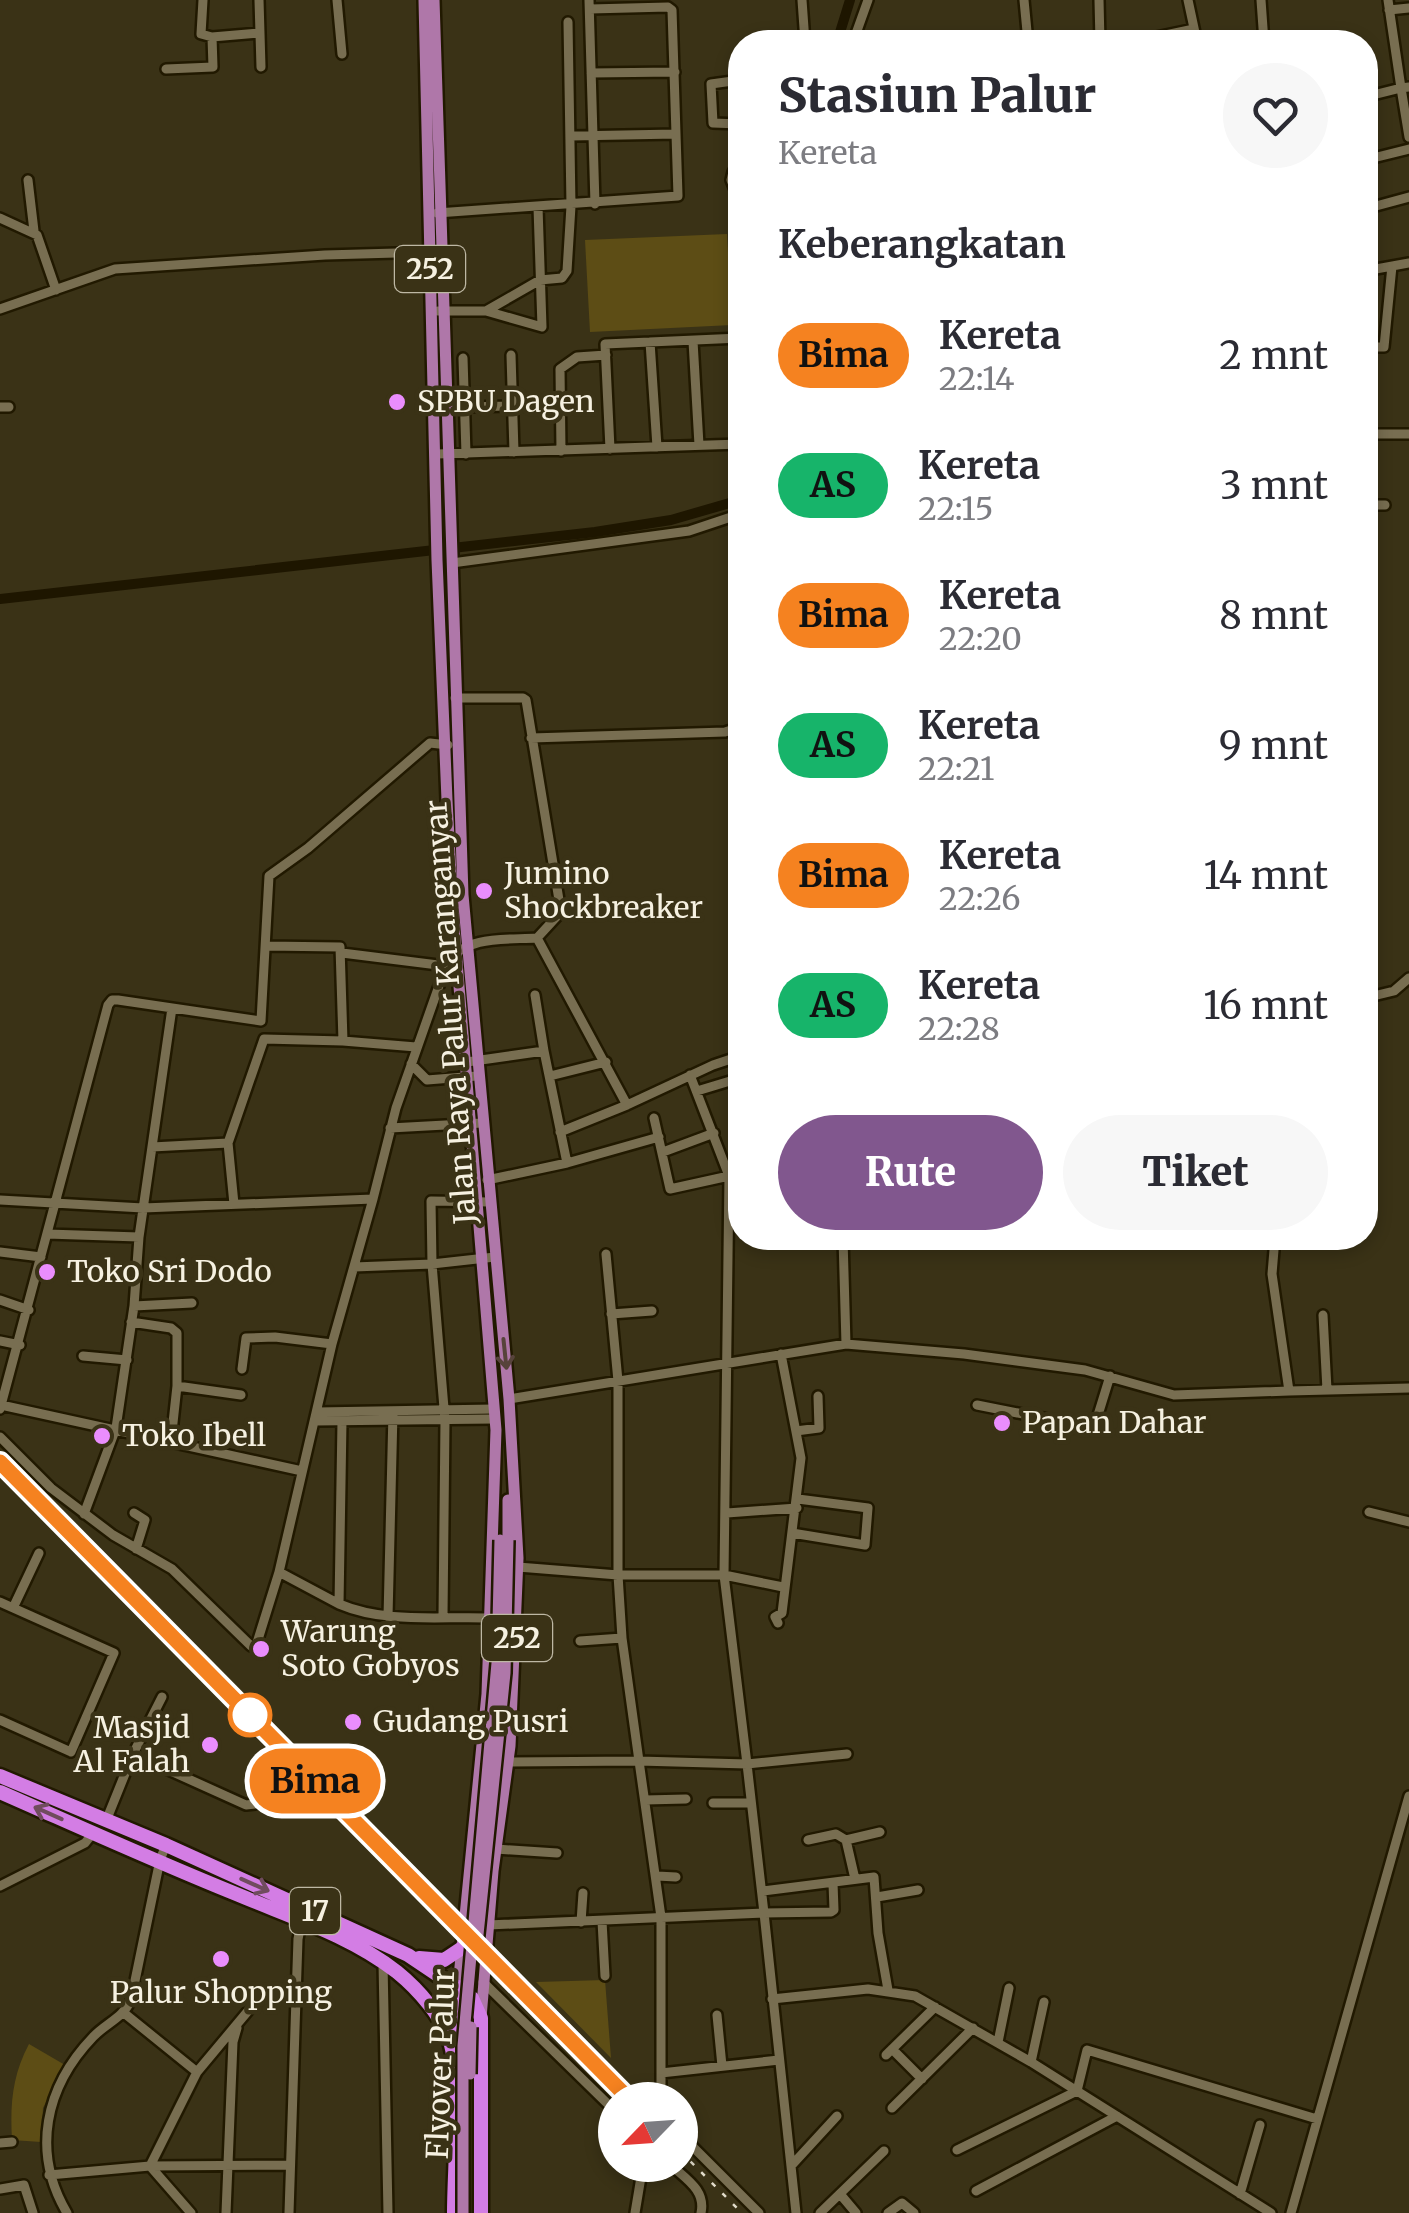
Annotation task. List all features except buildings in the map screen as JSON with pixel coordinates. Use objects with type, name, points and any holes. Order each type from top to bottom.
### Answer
[{"type":"highway","name":"17","points":[[0,1776],[166,1845],[408,1955],[472,1998],[480,2018]]},
{"type":"highway","name":"17","points":[[0,1792],[302,1919],[384,1963],[419,1993],[451,2043],[455,2075],[454,2213]]},
{"type":"highway","points":[[408,1955],[439,1961],[462,1948]]},
{"type":"highway","points":[[458,1987],[451,2043],[464,2052],[480,2047]]},
{"type":"highway","points":[[480,2018],[481,2213]]},
{"type":"highway","points":[[455,2075],[466,2069],[480,2077]]},
{"type":"main road","name":"Jalan Raya Palur Karanganyar","points":[[424,0],[445,537],[452,560],[451,745],[471,1062],[489,1258],[495,1438],[482,1758],[458,1987]]},
{"type":"main road","name":"Jalan Raya Palur Karanganyar","points":[[434,0],[434,214]]},
{"type":"main road","name":"Jalan Raya Palur Karanganyar","points":[[445,537],[437,560],[450,698]]},
{"type":"main road","name":"Jalan Raya Palur Karanganyar","points":[[480,2018],[493,1871],[509,1762],[518,1566],[510,1399],[489,1258]]},
{"type":"main road","name":"Flyover Palur","points":[[471,2213],[472,2014],[505,1676],[504,1540],[495,1438]]},
{"type":"main road","name":"Flyover Palur","points":[[463,2213],[463,2046],[512,1442]]},
{"type":"main road","points":[[469,1868],[486,1876],[493,1871]]},
{"type":"street","points":[[203,0],[202,34],[212,37],[259,33]]},
{"type":"street","points":[[258,0],[261,67]]},
{"type":"street","points":[[337,0],[342,54]]},
{"type":"street","points":[[802,0],[804,30]]},
{"type":"street","points":[[857,30],[868,0]]},
{"type":"street","points":[[1024,0],[1027,30]]},
{"type":"street","points":[[1099,0],[1100,30]]},
{"type":"street","points":[[1188,0],[1194,30]]},
{"type":"street","points":[[1260,0],[1263,30]]},
{"type":"street","points":[[434,214],[571,206],[676,198],[670,8],[590,5],[596,204]]},
{"type":"street","points":[[1409,8],[1389,5],[1405,88],[1409,138]]},
{"type":"street","points":[[486,311],[540,280],[559,279],[566,274],[571,206],[568,22]]},
{"type":"street","points":[[166,69],[213,67],[212,37]]},
{"type":"street","points":[[591,74],[675,72]]},
{"type":"street","points":[[728,82],[711,84],[714,123],[728,124]]},
{"type":"street","points":[[1378,94],[1405,88]]},
{"type":"street","points":[[571,136],[676,134]]},
{"type":"street","points":[[1378,157],[1409,149]]},
{"type":"street","points":[[28,180],[34,231],[56,290]]},
{"type":"street","points":[[1378,206],[1409,198]]},
{"type":"street","points":[[437,311],[486,311],[542,327],[538,207]]},
{"type":"street","points":[[0,218],[34,231]]},
{"type":"street","points":[[0,309],[115,268],[435,252]]},
{"type":"street","points":[[1378,269],[1409,263]]},
{"type":"street","points":[[1378,348],[1384,348],[1392,266]]},
{"type":"street","points":[[562,451],[560,369],[577,357],[650,342],[728,339]]},
{"type":"street","points":[[693,341],[700,446]]},
{"type":"street","points":[[650,342],[656,448]]},
{"type":"street","points":[[606,350],[610,449]]},
{"type":"street","points":[[511,355],[514,452]]},
{"type":"street","points":[[463,358],[466,454]]},
{"type":"street","points":[[465,407],[513,406]]},
{"type":"street","points":[[1378,434],[1404,434]]},
{"type":"street","points":[[443,454],[728,445]]},
{"type":"street","points":[[1378,505],[1385,505]]},
{"type":"street","points":[[452,560],[689,531],[728,518]]},
{"type":"street","points":[[0,1437],[51,1488],[136,1550],[172,1570],[254,1647],[258,1645],[280,1572],[332,1344],[390,1128],[446,966],[463,946],[536,938],[562,907],[525,698],[450,698]]},
{"type":"street","points":[[531,738],[728,731]]},
{"type":"street","points":[[302,1470],[116,1428],[0,1407],[20,1345],[108,1005],[118,1000],[261,1021],[269,876],[308,848],[430,744],[451,745]]},
{"type":"street","points":[[536,938],[627,1105]]},
{"type":"street","points":[[266,946],[339,946],[343,1040]]},
{"type":"street","points":[[342,953],[446,966]]},
{"type":"street","points":[[1378,995],[1394,991],[1409,978]]},
{"type":"street","points":[[535,995],[567,1163]]},
{"type":"street","points":[[84,1514],[116,1428],[172,1008]]},
{"type":"street","points":[[234,1204],[228,1143],[264,1039],[343,1040],[416,1047]]},
{"type":"street","points":[[471,1062],[544,1051]]},
{"type":"street","points":[[560,1132],[728,1061]]},
{"type":"street","points":[[550,1076],[606,1062]]},
{"type":"street","points":[[410,1064],[426,1080],[473,1076]]},
{"type":"street","points":[[690,1076],[728,1173],[724,1576],[796,2213]]},
{"type":"street","points":[[697,1091],[728,1082]]},
{"type":"street","points":[[654,1118],[670,1189],[728,1173]]},
{"type":"street","points":[[390,1128],[477,1124]]},
{"type":"street","points":[[662,1152],[714,1133]]},
{"type":"street","points":[[483,1180],[567,1163],[659,1137]]},
{"type":"street","points":[[152,1147],[228,1143]]},
{"type":"street","points":[[0,1200],[143,1208],[373,1199]]},
{"type":"street","points":[[443,1617],[445,1415],[430,1201],[484,1201]]},
{"type":"street","points":[[47,1234],[139,1237]]},
{"type":"street","points":[[843,1250],[846,1344]]},
{"type":"street","points":[[1274,1250],[1272,1274],[1289,1391]]},
{"type":"street","points":[[0,1252],[41,1257]]},
{"type":"street","points":[[606,1254],[618,1381],[618,1575],[622,1638],[661,1917],[661,2082]]},
{"type":"street","points":[[354,1267],[489,1258]]},
{"type":"street","points":[[0,1300],[28,1310]]},
{"type":"street","points":[[134,1306],[192,1304]]},
{"type":"street","points":[[611,1314],[652,1311]]},
{"type":"street","points":[[1323,1315],[1327,1390]]},
{"type":"street","points":[[132,1322],[175,1330],[176,1386],[171,1441]]},
{"type":"street","points":[[242,1369],[246,1338],[275,1336],[332,1344]]},
{"type":"street","points":[[0,1340],[20,1345]]},
{"type":"street","points":[[510,1399],[846,1344],[983,1356],[1110,1376],[1174,1395],[1409,1388]]},
{"type":"street","points":[[778,1623],[775,1616],[782,1613],[801,1458],[781,1354]]},
{"type":"street","points":[[83,1356],[127,1360]]},
{"type":"street","points":[[977,1405],[1091,1428],[1097,1425],[1110,1376]]},
{"type":"street","points":[[176,1386],[241,1395]]},
{"type":"street","points":[[796,1431],[819,1428],[818,1396]]},
{"type":"street","points":[[316,1416],[494,1414]]},
{"type":"street","points":[[316,1416],[342,1422],[394,1416]]},
{"type":"street","points":[[388,1617],[394,1416]]},
{"type":"street","points":[[339,1604],[342,1422]]},
{"type":"street","points":[[727,1513],[797,1503],[868,1508],[865,1545],[792,1533]]},
{"type":"street","points":[[1368,1512],[1409,1522]]},
{"type":"street","points":[[134,1513],[144,1520],[136,1550]]},
{"type":"street","points":[[13,1608],[40,1552]]},
{"type":"street","points":[[518,1566],[618,1575],[724,1576],[783,1586]]},
{"type":"street","points":[[280,1572],[362,1614],[490,1618]]},
{"type":"street","points":[[0,1602],[114,1653],[71,1752],[0,1720]]},
{"type":"street","points":[[580,1640],[622,1638]]},
{"type":"street","points":[[106,1821],[162,1697]]},
{"type":"street","points":[[133,1754],[246,1805],[254,1804],[262,1796]]},
{"type":"street","points":[[509,1762],[746,1764],[847,1754]]},
{"type":"street","points":[[1291,2213],[1409,1796]]},
{"type":"street","points":[[645,1800],[686,1800]]},
{"type":"street","points":[[713,1803],[752,1802]]},
{"type":"street","points":[[808,1840],[836,1834],[846,1840],[880,1832]]},
{"type":"street","points":[[0,1886],[85,1844],[92,1833]]},
{"type":"street","points":[[846,1840],[856,1880]]},
{"type":"street","points":[[67,2213],[49,2174],[45,2140],[48,2112],[58,2086],[87,2043],[124,2014],[134,1994],[166,1845]]},
{"type":"street","points":[[496,1849],[556,1853]]},
{"type":"street","points":[[657,1876],[676,1877]]},
{"type":"street","points":[[762,1891],[874,1877],[878,1933],[892,1991]]},
{"type":"street","points":[[488,1925],[832,1912],[833,1883]]},
{"type":"street","points":[[876,1897],[918,1890]]},
{"type":"street","points":[[581,1922],[582,1893]]},
{"type":"street","points":[[289,2213],[298,1938],[302,1919]]},
{"type":"street","points":[[602,1920],[606,1976]]},
{"type":"street","points":[[384,1963],[388,2213]]},
{"type":"street","points":[[483,1982],[598,2095]]},
{"type":"street","points":[[998,2042],[1009,1988]]},
{"type":"street","points":[[772,1999],[854,1990],[908,1994],[1032,2062],[1272,2213]]},
{"type":"street","points":[[150,2166],[197,2072],[222,2039],[263,1993],[296,1998]]},
{"type":"street","points":[[1032,2062],[1044,2002]]},
{"type":"street","points":[[922,2079],[889,2052],[935,2007]]},
{"type":"street","points":[[124,2014],[197,2072]]},
{"type":"street","points":[[717,2016],[722,2066]]},
{"type":"street","points":[[226,2213],[233,2042],[238,2025]]},
{"type":"street","points":[[892,2108],[973,2028]]},
{"type":"street","points":[[956,2150],[1076,2091],[1087,2050],[1317,2118]]},
{"type":"street","points":[[661,2072],[779,2060]]},
{"type":"street","points":[[791,2166],[837,2116]]},
{"type":"street","points":[[976,2191],[1117,2116]]},
{"type":"street","points":[[1240,2194],[1260,2126]]},
{"type":"street","points":[[0,2143],[12,2142]]},
{"type":"street","points":[[820,2213],[884,2150]]},
{"type":"street","points":[[698,2152],[758,2213]]},
{"type":"street","points":[[49,2174],[150,2166],[290,2165]]},
{"type":"street","points":[[150,2166],[191,2213]]},
{"type":"street","points":[[635,2213],[640,2182]]},
{"type":"street","points":[[688,2182],[704,2201],[702,2213]]},
{"type":"street","points":[[0,2189],[24,2185],[34,2213]]},
{"type":"street","points":[[840,2194],[856,2213]]},
{"type":"street","points":[[888,2213],[902,2203],[914,2213]]},
{"type":"shaded area","points":[[727,234],[728,325],[590,332],[585,240]]},
{"type":"shaded area","points":[[605,1980],[611,2058],[536,1982]]},
{"type":"shaded area","points":[[29,2044],[65,2065],[43,2108],[41,2142],[12,2140],[13,2091]]},
{"type":"waterway","points":[[841,30],[850,0]]},
{"type":"waterway","points":[[0,599],[595,532],[671,520],[728,503]]},
{"type":"railway","points":[[0,1462],[612,2082]]},
{"type":"railway","points":[[698,2169],[742,2213]]},
{"type":"train","name":"Bima","points":[[0,1462],[612,2082]]},
{"type":"place","name":"SPBU Dagen","points":[[397,402]]},
{"type":"place","name":"Jumino Shockbreaker","points":[[484,891]]},
{"type":"place","name":"Toko Sri Dodo","points":[[47,1272]]},
{"type":"place","name":"Papan Dahar","points":[[1002,1423]]},
{"type":"place","name":"Toko Ibell","points":[[102,1436]]},
{"type":"place","name":"Warung Soto Gobyos","points":[[261,1649]]},
{"type":"place","name":"Gudang Pusri","points":[[353,1722]]},
{"type":"place","name":"Masjid Al Falah","points":[[210,1745]]},
{"type":"place","name":"Palur Shopping","points":[[221,1959]]}]
